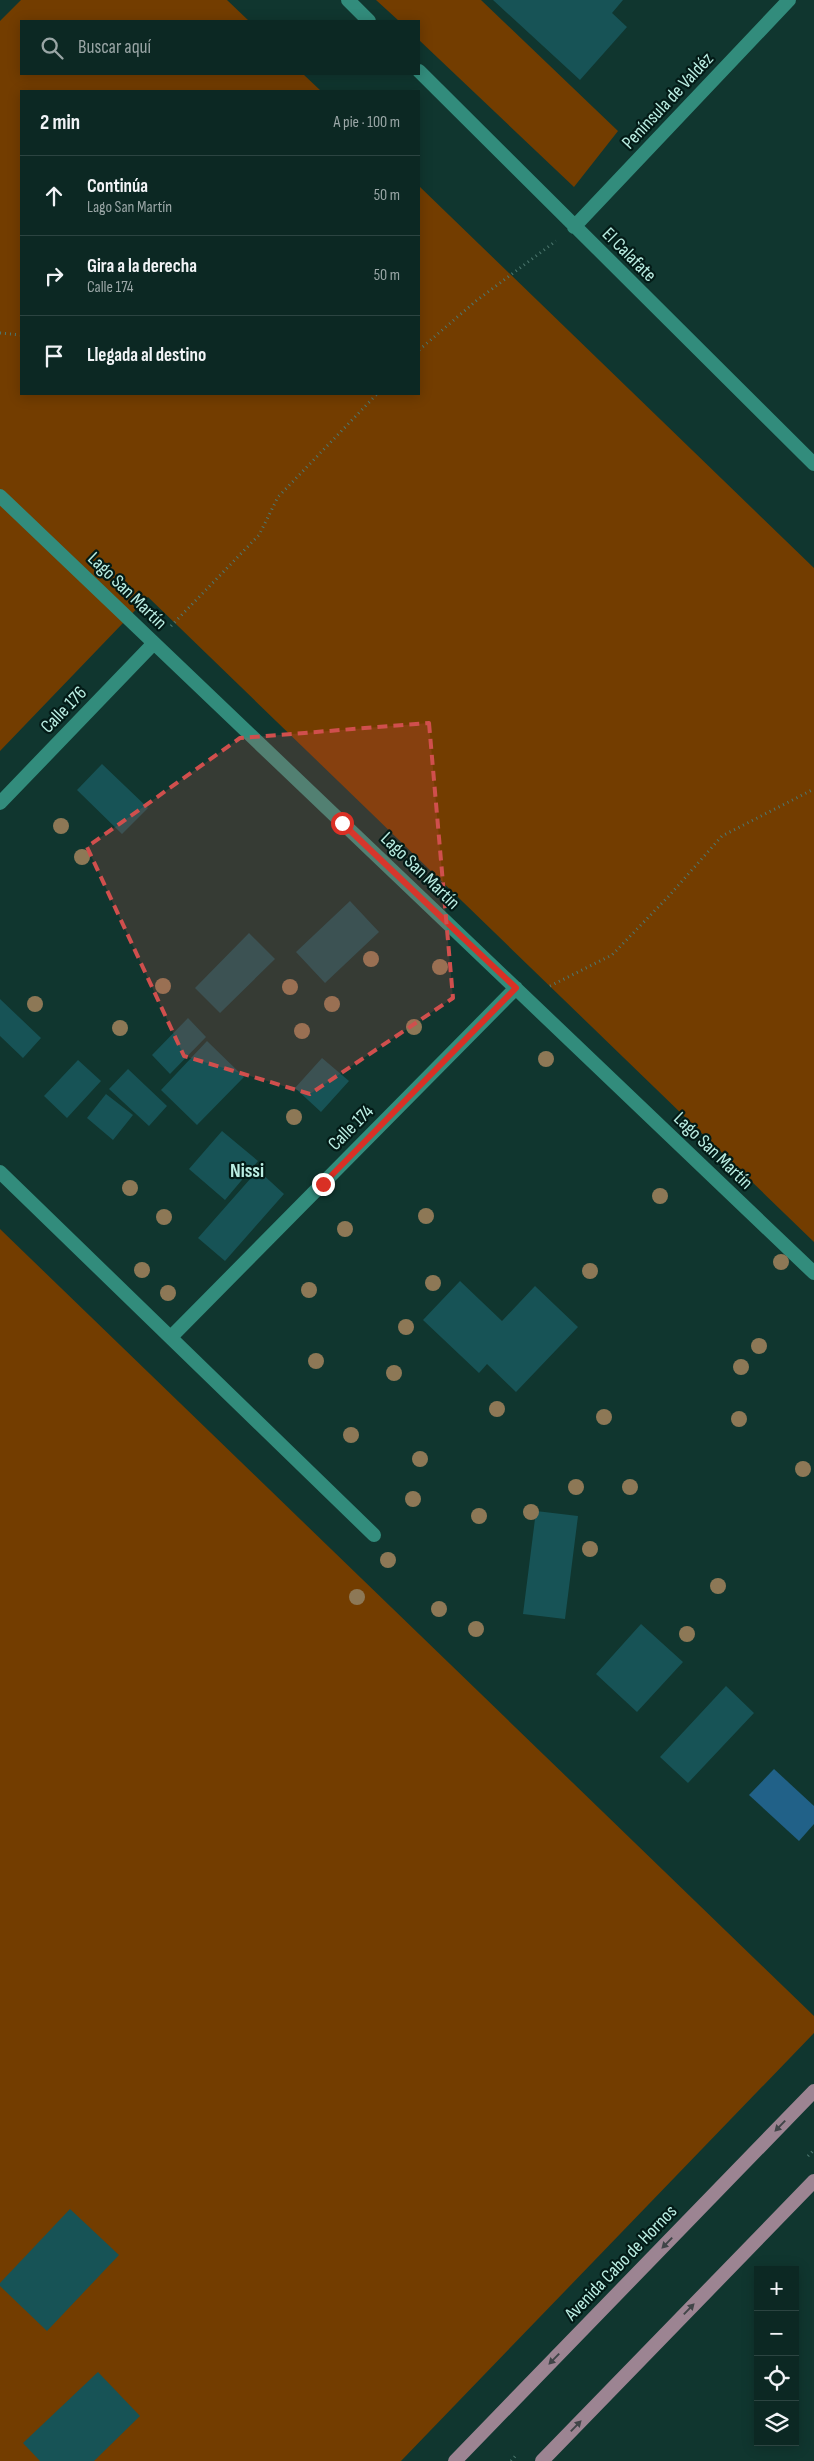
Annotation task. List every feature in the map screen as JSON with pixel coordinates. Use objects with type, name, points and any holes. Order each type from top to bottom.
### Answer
[{"type":"main road","name":"Avenida Cabo de Hornos","points":[[455,2461],[814,2091]]},
{"type":"main road","points":[[542,2461],[814,2181]]},
{"type":"street","points":[[348,0],[368,20]]},
{"type":"street","name":"Península de Valdéz","points":[[574,227],[789,0]]},
{"type":"street","name":"El Calafate","points":[[420,72],[814,464]]},
{"type":"street","name":"Lago San Martín","points":[[0,496],[814,1273]]},
{"type":"street","name":"Calle 176","points":[[0,803],[154,643]]},
{"type":"street","name":"Calle 174","points":[[171,1337],[521,993]]},
{"type":"street","points":[[0,1172],[374,1535]]},
{"type":"path","points":[[420,349],[476,301],[574,227]]},
{"type":"path","points":[[0,333],[20,335]]},
{"type":"path","points":[[154,643],[259,535],[278,497],[376,395]]},
{"type":"path","points":[[521,993],[612,955],[667,898],[722,836],[814,789]]},
{"type":"highlighted area","points":[[429,723],[453,998],[310,1094],[184,1056],[87,847],[240,738]]},
{"type":"shaded area","points":[[21,0],[227,0],[248,20],[20,20],[20,75],[304,75],[320,90],[20,90],[20,395],[420,395],[420,187],[814,568],[814,1242],[148,597],[0,751],[0,21]]},
{"type":"shaded area","points":[[376,0],[481,0],[618,131],[574,187],[420,41],[420,20],[398,20]]},
{"type":"shaded area","points":[[0,1229],[814,2016],[814,2033],[401,2461],[0,2461]]},
{"type":"water","points":[[774,1769],[814,1806],[814,1824],[799,1841],[749,1795]]},
{"type":"building","points":[[493,0],[623,0],[612,13],[627,27],[580,80]]},
{"type":"building","points":[[102,764],[148,808],[122,834],[77,790]]},
{"type":"building","points":[[350,901],[379,932],[325,983],[296,952]]},
{"type":"building","points":[[249,933],[275,959],[220,1013],[195,988]]},
{"type":"building","points":[[0,999],[41,1038],[23,1058],[0,1036]]},
{"type":"building","points":[[188,1018],[206,1037],[170,1074],[152,1055]]},
{"type":"building","points":[[207,1041],[244,1077],[197,1125],[161,1090]]},
{"type":"building","points":[[322,1058],[349,1081],[321,1112],[295,1088]]},
{"type":"building","points":[[78,1060],[101,1081],[67,1118],[44,1096]]},
{"type":"building","points":[[128,1069],[167,1106],[149,1126],[109,1089]]},
{"type":"building","points":[[106,1094],[133,1115],[113,1140],[87,1118]]},
{"type":"building","points":[[222,1131],[258,1161],[225,1200],[189,1169]]},
{"type":"building","points":[[258,1170],[284,1194],[225,1261],[198,1238]]},
{"type":"building","points":[[460,1281],[502,1321],[535,1286],[578,1327],[516,1392],[487,1364],[479,1373],[423,1320]]},
{"type":"building","points":[[536,1511],[578,1516],[565,1619],[523,1614]]},
{"type":"building","points":[[641,1624],[683,1662],[637,1712],[596,1674]]},
{"type":"building","points":[[726,1686],[754,1713],[688,1783],[660,1757]]},
{"type":"building","points":[[70,2209],[119,2255],[47,2331],[0,2286],[0,2283]]},
{"type":"building","points":[[98,2372],[140,2416],[94,2461],[40,2461],[23,2443]]},
{"type":"district","name":"Nissi","points":[[247,1171]]},
{"type":"route","points":[[323,1184],[516,988],[342,823]]}]
